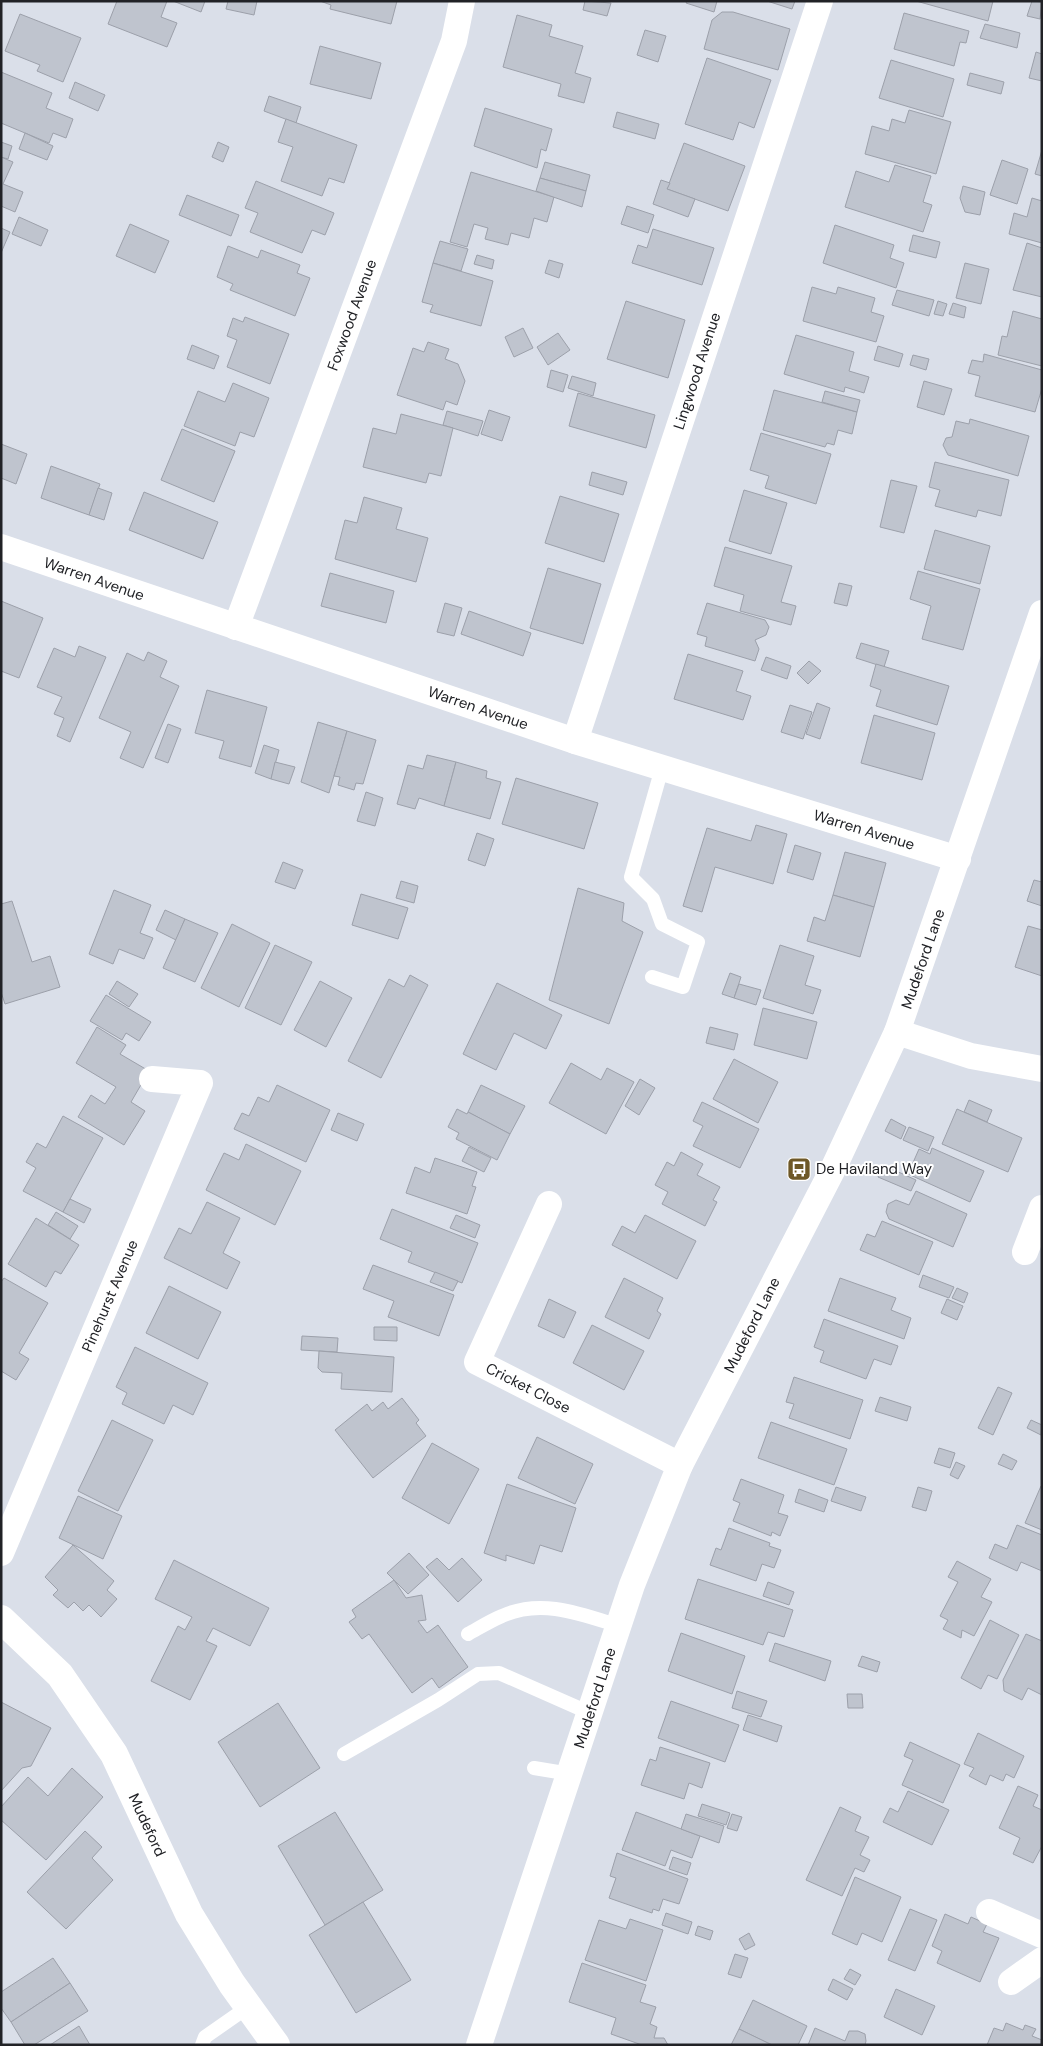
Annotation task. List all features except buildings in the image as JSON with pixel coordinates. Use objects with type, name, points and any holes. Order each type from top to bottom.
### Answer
[{"type":"street","name":"Foxwood Avenue","points":[[236,627],[454,41],[462,1]]},
{"type":"street","name":"Lingwood Avenue","points":[[575,741],[820,1]]},
{"type":"street","name":"Warren Avenue","points":[[1,547],[575,741],[958,859]]},
{"type":"street","name":"Mudeford Lane","points":[[479,2045],[632,1585],[680,1465],[828,1177],[897,1032],[1042,613]]},
{"type":"street","points":[[897,1032],[972,1056],[1042,1069]]},
{"type":"street","name":"Pinehurst Avenue","points":[[1,1553],[200,1083],[152,1079]]},
{"type":"street","name":"Cricket Close","points":[[550,1204],[477,1362],[680,1465]]},
{"type":"street","points":[[1025,1252],[1042,1208]]},
{"type":"street","name":"Mudeford","points":[[1,1619],[60,1675],[114,1754],[189,1914],[210,1952],[276,2045]]},
{"type":"street","points":[[989,1912],[1042,1935]]},
{"type":"street","points":[[1011,1982],[1042,1960]]},
{"type":"lane","points":[[652,977],[683,987],[698,942],[662,924],[654,899],[631,877],[662,768]]},
{"type":"lane","points":[[468,1634],[504,1615],[539,1607],[555,1608],[619,1626]]},
{"type":"lane","points":[[344,1754],[438,1700],[478,1674],[489,1672],[499,1673],[590,1713]]},
{"type":"lane","points":[[534,1768],[570,1774]]},
{"type":"lane","points":[[202,2045],[205,2037],[248,2007]]},
{"type":"place","name":"De Haviland Way","points":[[799,1169]]}]
